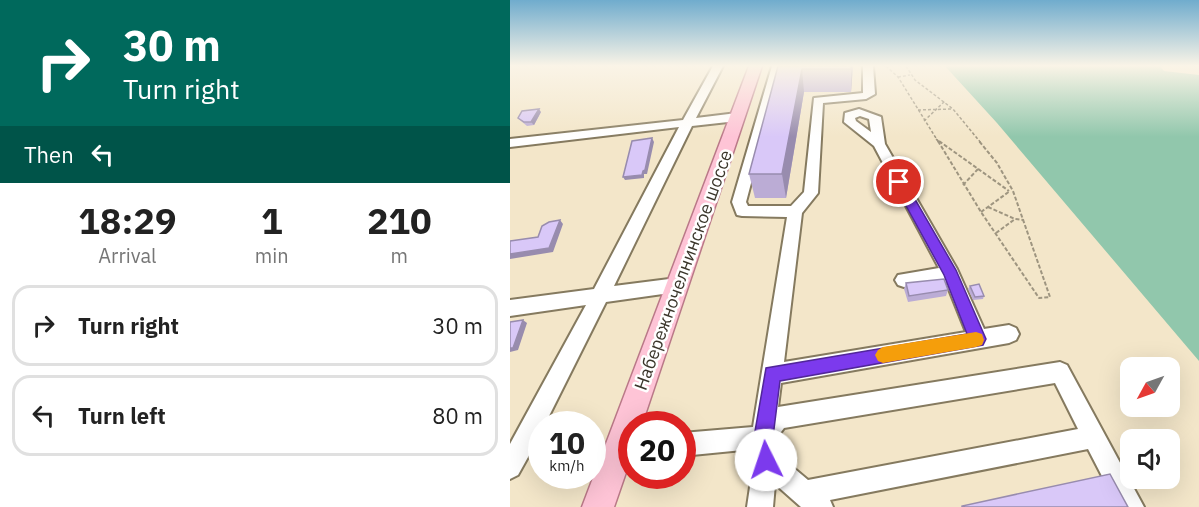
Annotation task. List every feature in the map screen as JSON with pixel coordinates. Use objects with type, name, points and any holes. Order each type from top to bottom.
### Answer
[{"type":"main road","name":"Набережночелнинское шоссе","points":[[637,411],[677,285],[747,90]]},
{"type":"main road","name":"Набережночелнинское шоссе","points":[[598,507],[618,464]]},
{"type":"street","points":[[510,467],[540,413],[705,90]]},
{"type":"street","points":[[770,90],[739,202],[742,211],[795,212]]},
{"type":"street","points":[[760,507],[772,374],[795,212],[811,194],[818,100],[866,96],[869,94],[869,90]]},
{"type":"street","points":[[510,144],[737,117]]},
{"type":"street","points":[[879,144],[951,274],[978,339]]},
{"type":"street","points":[[903,280],[951,274]]},
{"type":"street","points":[[510,308],[677,285]]},
{"type":"street","points":[[772,374],[1008,334]]},
{"type":"street","points":[[765,449],[778,418],[1060,372],[1131,507]]},
{"type":"street","points":[[696,446],[765,449],[812,500],[1094,437]]},
{"type":"path","points":[[906,90],[963,184],[1039,298],[1050,297],[1013,191],[997,163],[953,109],[930,90]]},
{"type":"path","points":[[924,121],[945,101]]},
{"type":"path","points":[[918,110],[953,109]]},
{"type":"path","points":[[934,138],[1009,191],[1013,191]]},
{"type":"path","points":[[963,184],[978,170]]},
{"type":"path","points":[[981,212],[1009,191]]},
{"type":"path","points":[[988,207],[1024,220]]},
{"type":"path","points":[[995,233],[1016,219]]},
{"type":"green space","points":[[967,90],[1199,90],[1199,361]]},
{"type":"building","points":[[772,90],[798,90],[782,174],[749,174]]},
{"type":"building","points":[[539,109],[531,122],[524,122],[518,118],[522,111]]},
{"type":"building","points":[[652,138],[642,175],[623,177],[632,141]]},
{"type":"building","points":[[560,220],[549,248],[510,254],[510,241],[538,237],[542,226]]},
{"type":"building","points":[[944,279],[948,290],[909,296],[906,283]]},
{"type":"building","points":[[979,284],[984,296],[975,297],[970,286]]},
{"type":"building","points":[[523,320],[513,348],[510,348],[510,322]]},
{"type":"building","points":[[1110,474],[1128,507],[962,507],[962,506]]},
{"type":"slow traffic","points":[[883,355],[976,340]]},
{"type":"route","points":[[766,460],[763,437],[772,374],[978,339],[951,274],[899,182]]}]
